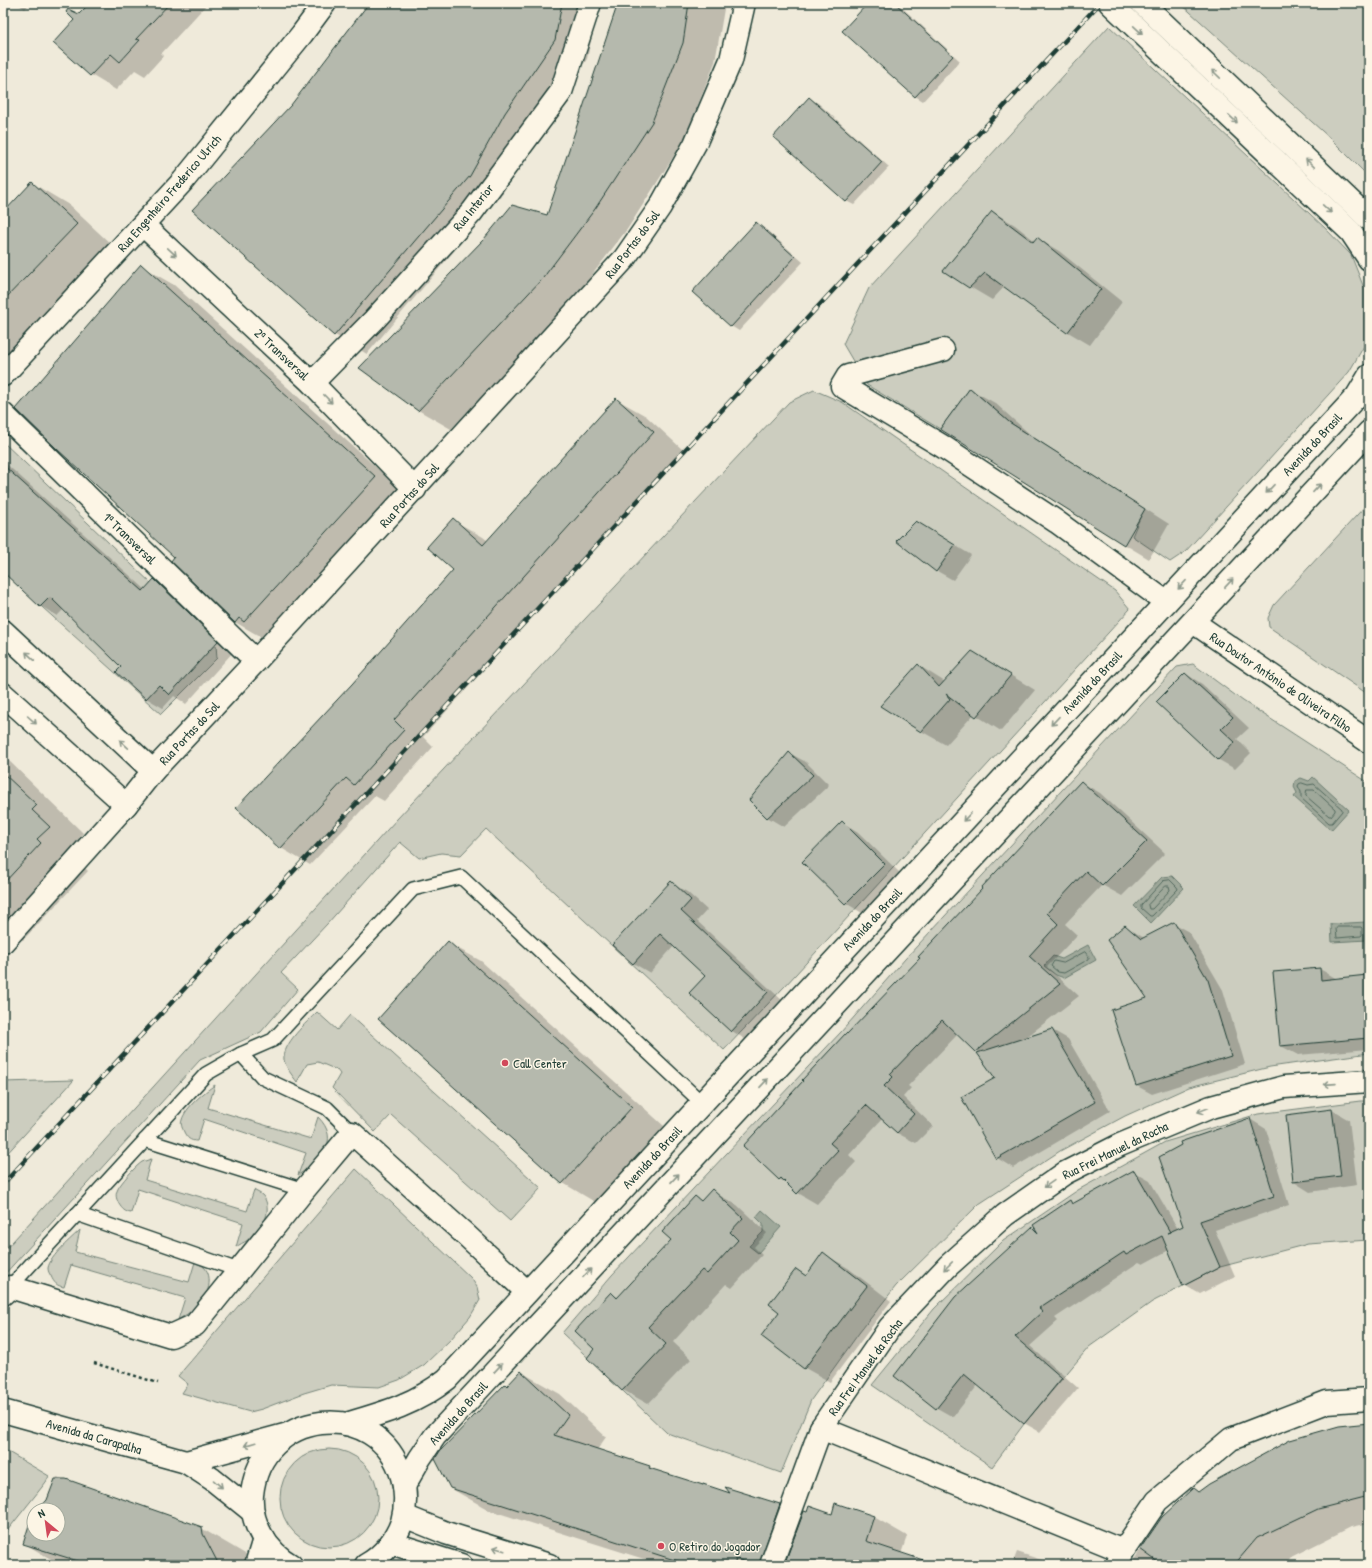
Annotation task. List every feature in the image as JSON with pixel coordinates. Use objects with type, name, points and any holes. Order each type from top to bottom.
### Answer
[{"type":"street","name":"Rua Engenheiro Frederico Ulrich","points":[[3,375],[144,225],[183,181],[302,34],[325,3]]},
{"type":"street","name":"Rua Interior","points":[[312,383],[374,320],[472,212],[561,92],[590,3]]},
{"type":"street","name":"Rua Portas do Sol","points":[[3,942],[126,805],[153,771],[415,489],[624,259],[660,207],[695,144],[731,60],[744,3]]},
{"type":"street","points":[[1110,3],[1351,232],[1369,259]]},
{"type":"street","points":[[1142,3],[1369,219]]},
{"type":"street","name":"2ª Transversal","points":[[144,225],[312,383],[415,489]]},
{"type":"street","points":[[943,350],[848,376],[842,386],[942,446],[1057,522],[1166,602]]},
{"type":"street","name":"Avenida do Brasil","points":[[346,1424],[385,1413],[407,1404],[431,1391],[447,1378],[1357,396],[1369,376]]},
{"type":"street","name":"1ª Transversal","points":[[3,414],[256,661]]},
{"type":"street","name":"Avenida do Brasil","points":[[404,1486],[435,1436],[1369,432]]},
{"type":"street","name":"Rua Doutor António de Oliveira Filho","points":[[1193,622],[1369,742]]},
{"type":"street","points":[[3,631],[153,771]]},
{"type":"street","points":[[3,694],[126,805]]},
{"type":"street","name":"Rua Frei Manuel da Rocha","points":[[771,1565],[821,1428],[890,1327],[948,1266],[1005,1215],[1065,1173],[1120,1145],[1211,1107],[1284,1087],[1369,1081]]},
{"type":"street","points":[[6,1290],[170,1336],[195,1325],[238,1270],[352,1133],[527,1292]]},
{"type":"street","points":[[821,1428],[1120,1558],[1157,1501],[1231,1439],[1327,1402],[1369,1399]]},
{"type":"street","name":"Avenida da Carapalha","points":[[3,1411],[186,1462],[212,1479],[253,1512]]},
{"type":"street","points":[[186,1462],[288,1434],[316,1423],[331,1422],[360,1428],[385,1446],[394,1458],[404,1486],[405,1501],[404,1516],[399,1530],[382,1554],[366,1565]]},
{"type":"street","points":[[288,1434],[276,1443],[266,1454],[258,1468],[252,1497],[253,1512],[257,1526],[264,1539],[273,1551],[291,1565]]},
{"type":"street","points":[[404,1516],[446,1532],[550,1565]]},
{"type":"street","points":[[256,1565],[264,1539]]},
{"type":"street","points":[[391,1543],[461,1565]]},
{"type":"lane","points":[[6,1290],[206,1074],[242,1054],[273,1040],[412,889],[461,877],[702,1103]]},
{"type":"lane","points":[[242,1054],[263,1078],[327,1108],[352,1133]]},
{"type":"lane","points":[[145,1140],[304,1190]]},
{"type":"lane","points":[[77,1214],[238,1270]]},
{"type":"path","points":[[94,1363],[158,1383]]},
{"type":"shaded area","points":[[1180,3],[1369,3],[1369,177],[1332,140]]},
{"type":"shaded area","points":[[1109,26],[1325,228],[1351,255],[1364,288],[1364,346],[1349,372],[1185,552],[1170,562],[1132,536],[1144,509],[1009,422],[970,388],[940,429],[867,385],[843,344],[869,288]]},
{"type":"shaded area","points":[[814,390],[842,402],[1115,591],[1130,609],[785,986],[724,1050],[486,829],[461,855],[441,853],[419,858],[400,842],[281,973],[298,989],[261,1032],[200,1060],[3,1276],[3,1252],[397,819],[789,402]]},
{"type":"shaded area","points":[[3,442],[216,645],[217,658],[161,714],[3,572]]},
{"type":"shaded area","points":[[1369,502],[1369,695],[1269,627],[1268,618],[1274,605]]},
{"type":"shaded area","points":[[1193,664],[1243,701],[1369,783],[1369,1053],[1270,1067],[1189,1087],[1125,1116],[1060,1151],[979,1204],[896,1286],[859,1333],[811,1400],[781,1473],[667,1433],[562,1333],[612,1275],[841,1032],[905,959],[1140,706],[1177,667]]},
{"type":"shaded area","points":[[317,1012],[337,1030],[350,1015],[541,1188],[510,1221],[391,1115],[375,1132],[332,1088],[340,1074],[337,1070],[318,1062],[307,1064],[297,1082],[286,1066],[284,1054],[291,1040]]},
{"type":"shaded area","points":[[74,1080],[3,1158],[3,1082]]},
{"type":"shaded area","points":[[215,1085],[208,1108],[311,1139],[318,1117],[325,1126],[328,1134],[328,1142],[325,1150],[314,1163],[298,1175],[306,1153],[204,1119],[197,1141],[189,1139],[182,1127],[181,1122],[184,1115],[196,1101]]},
{"type":"shaded area","points":[[1369,1101],[1369,1240],[1308,1244],[1220,1267],[1152,1302],[1089,1347],[1024,1424],[992,1467],[872,1385],[934,1309],[1003,1241],[1078,1190],[1165,1142],[1258,1114]]},
{"type":"shaded area","points":[[151,1159],[145,1180],[247,1211],[254,1190],[262,1195],[267,1204],[267,1214],[263,1225],[253,1237],[236,1247],[243,1223],[138,1189],[131,1213],[125,1211],[120,1206],[117,1199],[116,1195],[118,1188],[139,1164]]},
{"type":"shaded area","points":[[356,1169],[471,1278],[477,1287],[480,1300],[470,1317],[451,1339],[424,1365],[399,1380],[379,1387],[331,1385],[250,1412],[182,1393],[188,1384],[178,1376]]},
{"type":"shaded area","points":[[80,1230],[75,1252],[189,1282],[195,1262],[204,1267],[209,1276],[209,1286],[205,1297],[197,1307],[178,1320],[185,1298],[71,1265],[64,1287],[59,1286],[53,1281],[48,1268],[57,1253]]},
{"type":"shaded area","points":[[3,1449],[49,1476],[30,1502],[26,1502],[26,1507],[3,1536]]},
{"type":"shaded area","points":[[329,1449],[348,1452],[364,1463],[375,1479],[378,1498],[375,1517],[364,1533],[348,1544],[329,1547],[310,1544],[294,1533],[283,1517],[280,1498],[283,1479],[294,1463],[310,1452]]},
{"type":"water","points":[[1313,777],[1349,810],[1331,830],[1294,797],[1297,793],[1294,787],[1295,781],[1301,778],[1309,781]]},
{"type":"water","points":[[1172,876],[1184,888],[1151,923],[1134,906],[1162,877]]},
{"type":"water","points":[[1366,922],[1367,940],[1332,942],[1331,924]]},
{"type":"water","points":[[1088,945],[1096,960],[1064,978],[1056,975],[1044,966],[1053,956],[1062,959]]},
{"type":"water","points":[[762,1210],[781,1227],[758,1253],[749,1246],[763,1232],[763,1224],[756,1217]]},
{"type":"building","points":[[90,3],[170,3],[136,39],[140,40],[120,62],[111,54],[90,76],[53,43],[74,20],[66,12],[68,9],[79,14]]},
{"type":"building","points":[[369,3],[562,3],[555,40],[505,113],[470,176],[334,336],[192,210],[291,105]]},
{"type":"building","points":[[618,3],[689,3],[683,43],[652,122],[595,209],[543,278],[418,411],[359,368],[484,239],[512,205],[547,215]]},
{"type":"building","points":[[868,3],[895,3],[953,56],[915,97],[842,31]]},
{"type":"building","points":[[809,97],[882,162],[846,202],[773,137]]},
{"type":"building","points":[[32,182],[77,224],[3,301],[3,213]]},
{"type":"building","points":[[992,211],[1033,242],[1037,237],[1101,289],[1067,333],[985,273],[969,288],[943,271]]},
{"type":"building","points":[[756,222],[795,257],[731,327],[692,292]]},
{"type":"building","points":[[141,264],[376,477],[244,622],[239,618],[235,623],[171,561],[174,557],[16,409]]},
{"type":"building","points":[[970,388],[1009,422],[1145,509],[1124,545],[940,429]]},
{"type":"building","points":[[616,398],[654,432],[394,720],[404,730],[354,785],[346,778],[280,849],[236,808],[352,684],[453,570],[427,547],[453,518],[483,545]]},
{"type":"building","points":[[3,465],[143,591],[154,579],[218,641],[169,695],[159,685],[146,699],[116,672],[121,667],[50,597],[40,607],[3,572]]},
{"type":"building","points":[[916,521],[955,545],[936,572],[896,541]]},
{"type":"building","points":[[972,651],[1011,675],[976,717],[946,694],[950,699],[921,732],[880,706],[918,664],[939,687]]},
{"type":"building","points":[[1185,673],[1233,717],[1221,729],[1235,742],[1218,760],[1156,702]]},
{"type":"building","points":[[789,752],[813,775],[767,818],[749,800]]},
{"type":"building","points":[[3,773],[37,805],[32,810],[50,827],[37,839],[41,843],[3,884]]},
{"type":"building","points":[[1081,781],[1147,841],[1102,886],[1086,871],[1047,913],[1058,924],[1029,956],[1060,984],[975,1052],[942,1020],[890,1074],[893,1077],[884,1086],[914,1114],[897,1133],[866,1105],[830,1143],[838,1150],[797,1194],[781,1178],[779,1180],[743,1146],[846,1033],[847,1034],[920,958],[918,957]]},
{"type":"building","points":[[842,821],[885,864],[845,904],[802,862]]},
{"type":"building","points":[[671,881],[691,900],[681,911],[768,992],[731,1032],[689,993],[705,976],[660,934],[633,964],[612,945]]},
{"type":"building","points":[[1174,922],[1208,980],[1231,1056],[1136,1086],[1111,1010],[1147,998],[1107,940],[1125,925],[1141,939]]},
{"type":"building","name":"Call Center","points":[[448,941],[632,1107],[562,1184],[378,1019]]},
{"type":"building","points":[[1320,968],[1321,980],[1367,975],[1369,991],[1369,1038],[1280,1046],[1273,972]]},
{"type":"building","points":[[1052,1029],[1095,1102],[996,1159],[961,1097],[995,1078],[977,1053]]},
{"type":"building","points":[[1332,1109],[1341,1176],[1293,1182],[1286,1115]]},
{"type":"building","points":[[1250,1118],[1274,1196],[1200,1221],[1220,1267],[1183,1286],[1162,1236],[1126,1255],[1124,1252],[1039,1308],[1043,1311],[1015,1337],[1062,1378],[1024,1424],[964,1374],[936,1409],[894,1376],[955,1297],[1032,1227],[1038,1233],[1033,1225],[1070,1200],[1072,1204],[1134,1170],[1170,1232],[1183,1226],[1159,1157],[1181,1145],[1180,1142]]},
{"type":"building","points":[[712,1189],[743,1218],[730,1232],[738,1240],[707,1274],[702,1270],[648,1327],[666,1344],[622,1391],[587,1358],[594,1349],[575,1331],[611,1292],[617,1298],[671,1240],[662,1232],[695,1196],[701,1201]]},
{"type":"building","points":[[823,1252],[867,1286],[804,1369],[761,1336],[779,1312],[769,1304],[796,1269],[806,1276]]},
{"type":"building","points":[[521,1371],[568,1415],[554,1435],[703,1485],[730,1493],[725,1487],[780,1504],[759,1565],[736,1559],[734,1565],[690,1565],[450,1488],[435,1459],[440,1451],[505,1384],[507,1386]]},
{"type":"building","points":[[1369,1423],[1369,1496],[1318,1509],[1257,1538],[1234,1565],[1162,1565],[1140,1549],[1162,1517],[1193,1488],[1198,1492],[1209,1484],[1290,1440],[1339,1426]]},
{"type":"building","points":[[55,1479],[66,1479],[202,1527],[203,1534],[219,1565],[91,1565],[23,1544],[26,1535],[26,1542],[66,1542],[66,1502],[45,1502]]},
{"type":"building","points":[[835,1503],[874,1516],[866,1541],[923,1560],[922,1565],[784,1565],[804,1511],[807,1512],[809,1506],[832,1514]]},
{"type":"railway","points":[[3,1184],[1100,3]]},
{"type":"place","name":"Call Center","points":[[505,1063]]},
{"type":"place","name":"O Retiro do Jogador","points":[[661,1546]]}]
